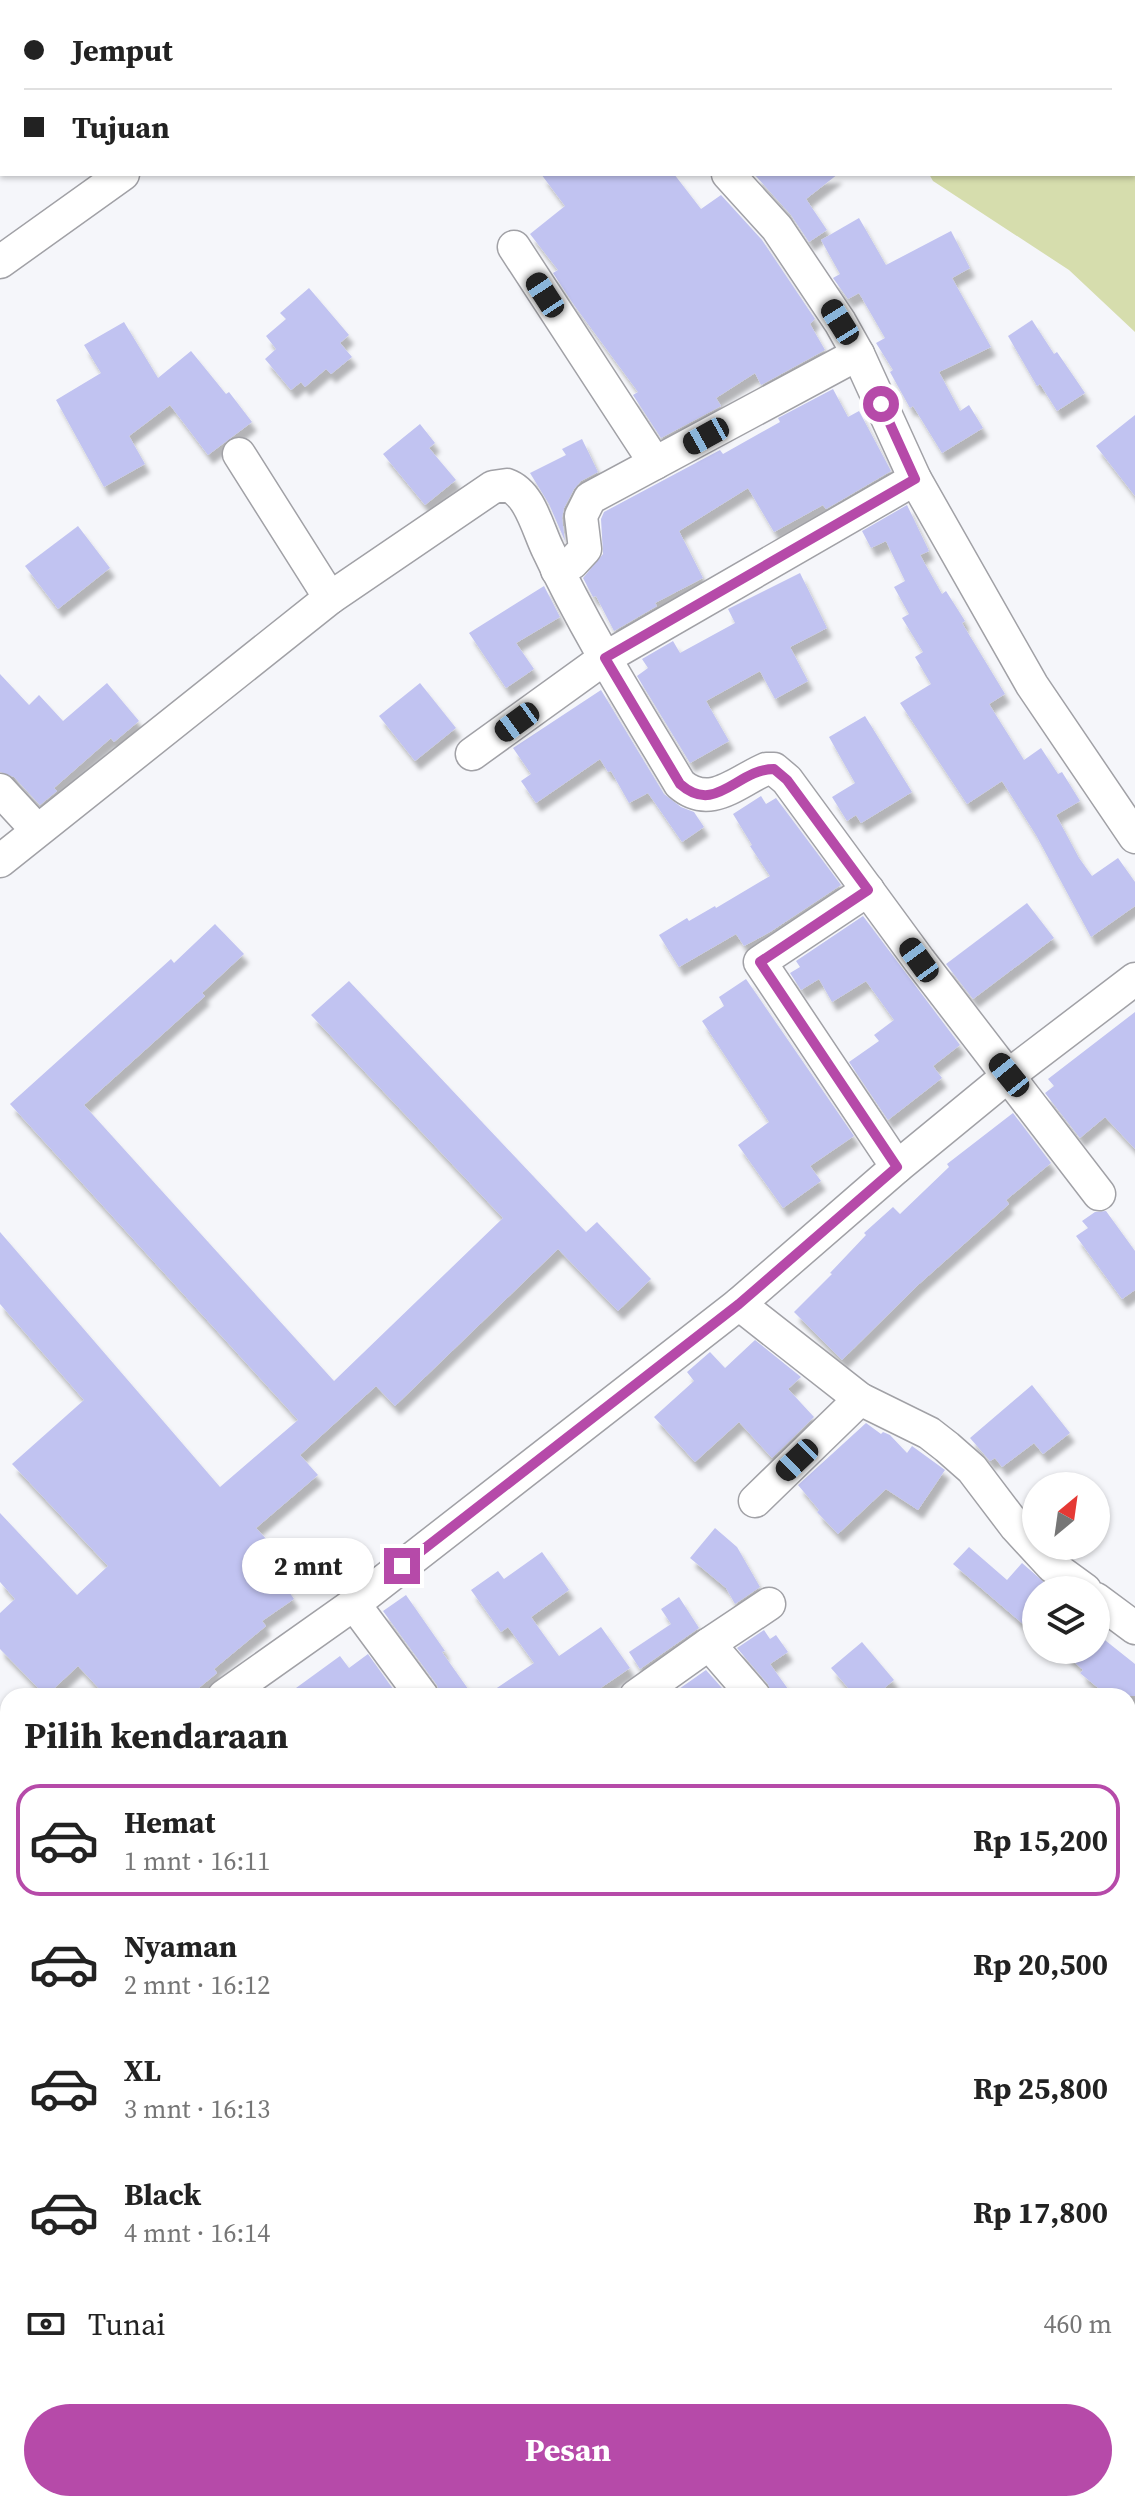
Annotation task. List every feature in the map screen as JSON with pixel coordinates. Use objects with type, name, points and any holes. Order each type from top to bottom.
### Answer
[{"type":"street","points":[[0,262],[120,176]]},
{"type":"street","points":[[730,176],[777,228],[858,354],[915,479],[1032,685],[1135,837]]},
{"type":"street","points":[[514,247],[655,463]]},
{"type":"street","points":[[557,570],[572,563],[585,549],[581,516],[590,498],[858,354]]},
{"type":"street","points":[[239,454],[330,598]]},
{"type":"street","points":[[472,754],[605,658],[915,479]]},
{"type":"street","points":[[0,861],[330,598],[496,485],[514,487],[522,495],[557,570],[605,658],[680,784],[691,793],[711,796],[756,773],[774,769],[787,780],[919,960],[1099,1194]]},
{"type":"street","points":[[0,790],[37,830]]},
{"type":"street","points":[[868,890],[760,962],[897,1167]]},
{"type":"street","points":[[235,1688],[354,1604],[739,1304],[1009,1075],[1135,979]]},
{"type":"street","points":[[739,1304],[860,1399],[929,1433],[947,1447],[972,1469],[1016,1527],[1052,1566],[1066,1576]]},
{"type":"street","points":[[755,1501],[860,1399]]},
{"type":"street","points":[[354,1604],[416,1688]]},
{"type":"street","points":[[647,1688],[769,1604]]},
{"type":"street","points":[[1110,1609],[1135,1628]]},
{"type":"street","points":[[709,1644],[747,1688]]},
{"type":"green space","points":[[930,176],[1135,176],[1135,332],[1069,270],[933,181]]},
{"type":"building","points":[[542,176],[676,176],[701,209],[721,195],[762,240],[815,319],[810,324],[825,350],[761,385],[755,373],[716,398],[721,406],[661,438],[633,395],[638,392],[574,305],[553,273],[558,270],[530,234],[565,206]]},
{"type":"building","points":[[756,176],[835,176],[806,199],[827,230],[809,242],[791,215]]},
{"type":"building","points":[[859,218],[886,265],[951,231],[970,268],[952,278],[991,347],[939,372],[960,411],[969,405],[983,428],[942,453],[913,406],[910,408],[890,372],[893,370],[876,343],[885,338],[859,293],[848,299],[833,278],[840,274],[821,240]]},
{"type":"building","points":[[309,288],[349,335],[340,343],[352,357],[331,374],[326,369],[305,387],[301,382],[291,390],[265,359],[276,349],[266,336],[286,319],[280,313]]},
{"type":"building","points":[[1032,320],[1085,393],[1057,411],[1040,384],[1037,386],[1008,336]]},
{"type":"building","points":[[124,322],[158,378],[191,351],[252,422],[208,455],[170,405],[129,436],[145,464],[104,487],[56,400],[101,373],[84,345]]},
{"type":"building","points":[[833,389],[848,417],[859,411],[891,471],[826,509],[823,505],[774,532],[748,488],[679,531],[703,578],[655,603],[657,606],[614,631],[583,578],[603,554],[601,519],[604,512],[720,450],[723,454],[780,422],[778,418]]},
{"type":"building","points":[[1135,415],[1135,496],[1096,446]]},
{"type":"building","points":[[420,424],[435,443],[429,448],[456,480],[425,505],[383,454]]},
{"type":"building","points":[[582,439],[598,472],[581,481],[564,508],[565,541],[549,504],[530,473],[566,455],[562,449]]},
{"type":"building","points":[[907,505],[929,551],[920,555],[942,594],[946,591],[965,621],[962,623],[1005,694],[989,704],[1024,760],[1041,748],[1058,774],[1062,772],[1080,801],[1056,815],[1079,858],[1092,876],[1118,858],[1135,882],[1135,906],[1091,937],[1036,835],[1002,781],[967,804],[900,703],[931,684],[915,657],[923,652],[902,618],[909,614],[894,587],[905,581],[886,541],[871,548],[862,531]]},
{"type":"building","points":[[78,526],[110,568],[58,609],[25,566]]},
{"type":"building","points":[[800,573],[827,628],[790,647],[808,681],[775,699],[760,671],[706,701],[729,741],[690,763],[637,676],[648,668],[642,659],[673,641],[680,653],[735,623],[728,609]]},
{"type":"building","points":[[544,586],[560,617],[516,643],[534,669],[506,688],[469,633]]},
{"type":"building","points":[[0,674],[29,705],[39,695],[63,721],[107,683],[139,721],[114,742],[111,738],[54,788],[57,791],[40,805],[14,777],[0,772]]},
{"type":"building","points":[[420,683],[456,728],[415,761],[379,716]]},
{"type":"building","points":[[601,690],[664,794],[681,807],[694,812],[704,827],[682,842],[648,793],[629,803],[611,771],[608,772],[600,759],[536,803],[521,781],[531,774],[513,748]]},
{"type":"building","points":[[865,716],[912,792],[861,823],[856,815],[847,821],[832,797],[855,783],[829,737]]},
{"type":"building","points":[[761,796],[766,804],[776,798],[841,885],[744,946],[736,934],[679,967],[659,935],[687,918],[689,921],[716,908],[770,876],[733,814]]},
{"type":"building","points":[[1027,903],[1054,938],[973,999],[946,964]]},
{"type":"building","points":[[863,916],[960,1045],[933,1066],[942,1078],[888,1120],[849,1062],[879,1041],[874,1035],[894,1020],[866,981],[832,1002],[819,979],[801,990],[790,973],[800,967],[796,961]]},
{"type":"building","points":[[215,924],[244,954],[202,993],[205,996],[84,1105],[334,1381],[503,1218],[311,1015],[349,981],[586,1232],[597,1222],[651,1279],[618,1311],[558,1249],[395,1406],[376,1386],[300,1455],[318,1475],[256,1528],[268,1541],[259,1549],[294,1599],[262,1621],[266,1626],[214,1669],[217,1673],[199,1688],[99,1688],[78,1666],[55,1688],[38,1688],[0,1649],[0,1613],[15,1599],[0,1582],[0,1513],[77,1595],[108,1566],[12,1464],[84,1400],[0,1304],[0,1232],[220,1487],[298,1420],[10,1104],[171,959],[174,963]]},
{"type":"building","points":[[746,979],[854,1136],[810,1166],[821,1181],[783,1208],[738,1145],[769,1122],[702,1021],[724,1006],[719,997]]},
{"type":"building","points":[[1135,1012],[1135,1149],[1105,1117],[1080,1138],[1045,1093],[1054,1086],[1048,1079]]},
{"type":"building","points":[[1013,1113],[1051,1163],[1006,1200],[1009,1204],[918,1285],[842,1360],[794,1312],[832,1274],[866,1235],[864,1233],[893,1207],[900,1214],[949,1167],[947,1164]]},
{"type":"building","points":[[1106,1211],[1135,1251],[1135,1290],[1122,1299],[1076,1236],[1088,1228],[1082,1221],[1095,1212]]},
{"type":"building","points":[[755,1340],[801,1377],[788,1389],[814,1417],[772,1458],[739,1422],[695,1462],[654,1417],[694,1381],[687,1372],[710,1352],[725,1368]]},
{"type":"building","points":[[1032,1385],[1070,1433],[1043,1454],[1034,1443],[1002,1467],[995,1458],[990,1461],[970,1438]]},
{"type":"building","points":[[866,1423],[881,1434],[890,1435],[907,1453],[912,1446],[945,1470],[918,1510],[886,1489],[838,1534],[798,1485]]},
{"type":"building","points":[[715,1528],[737,1547],[760,1587],[735,1604],[726,1588],[690,1558]]},
{"type":"building","points":[[969,1547],[1007,1580],[1022,1563],[1037,1576],[1022,1576],[1022,1623],[953,1564]]},
{"type":"building","points":[[542,1552],[569,1590],[531,1617],[559,1656],[601,1627],[630,1668],[601,1688],[497,1688],[534,1663],[508,1627],[501,1632],[471,1590],[498,1571],[504,1579]]},
{"type":"building","points":[[406,1595],[467,1688],[438,1688],[383,1611]]},
{"type":"building","points":[[679,1597],[699,1628],[640,1669],[629,1652],[671,1624],[661,1609]]},
{"type":"building","points":[[764,1630],[770,1639],[776,1635],[788,1652],[770,1664],[787,1688],[769,1688],[737,1648]]},
{"type":"building","points":[[862,1642],[894,1680],[884,1688],[848,1688],[831,1668]]},
{"type":"building","points":[[1110,1644],[1135,1664],[1135,1688],[1098,1688],[1080,1673],[1083,1670],[1076,1664],[1110,1664]]},
{"type":"building","points":[[368,1654],[392,1688],[296,1688],[340,1656],[349,1668]]},
{"type":"building","points":[[706,1670],[722,1688],[680,1688]]},
{"type":"route","points":[[402,1566],[739,1304],[897,1167],[760,962],[868,890],[787,780],[774,769],[756,773],[711,796],[691,793],[680,784],[605,658],[915,479],[881,404]]}]
